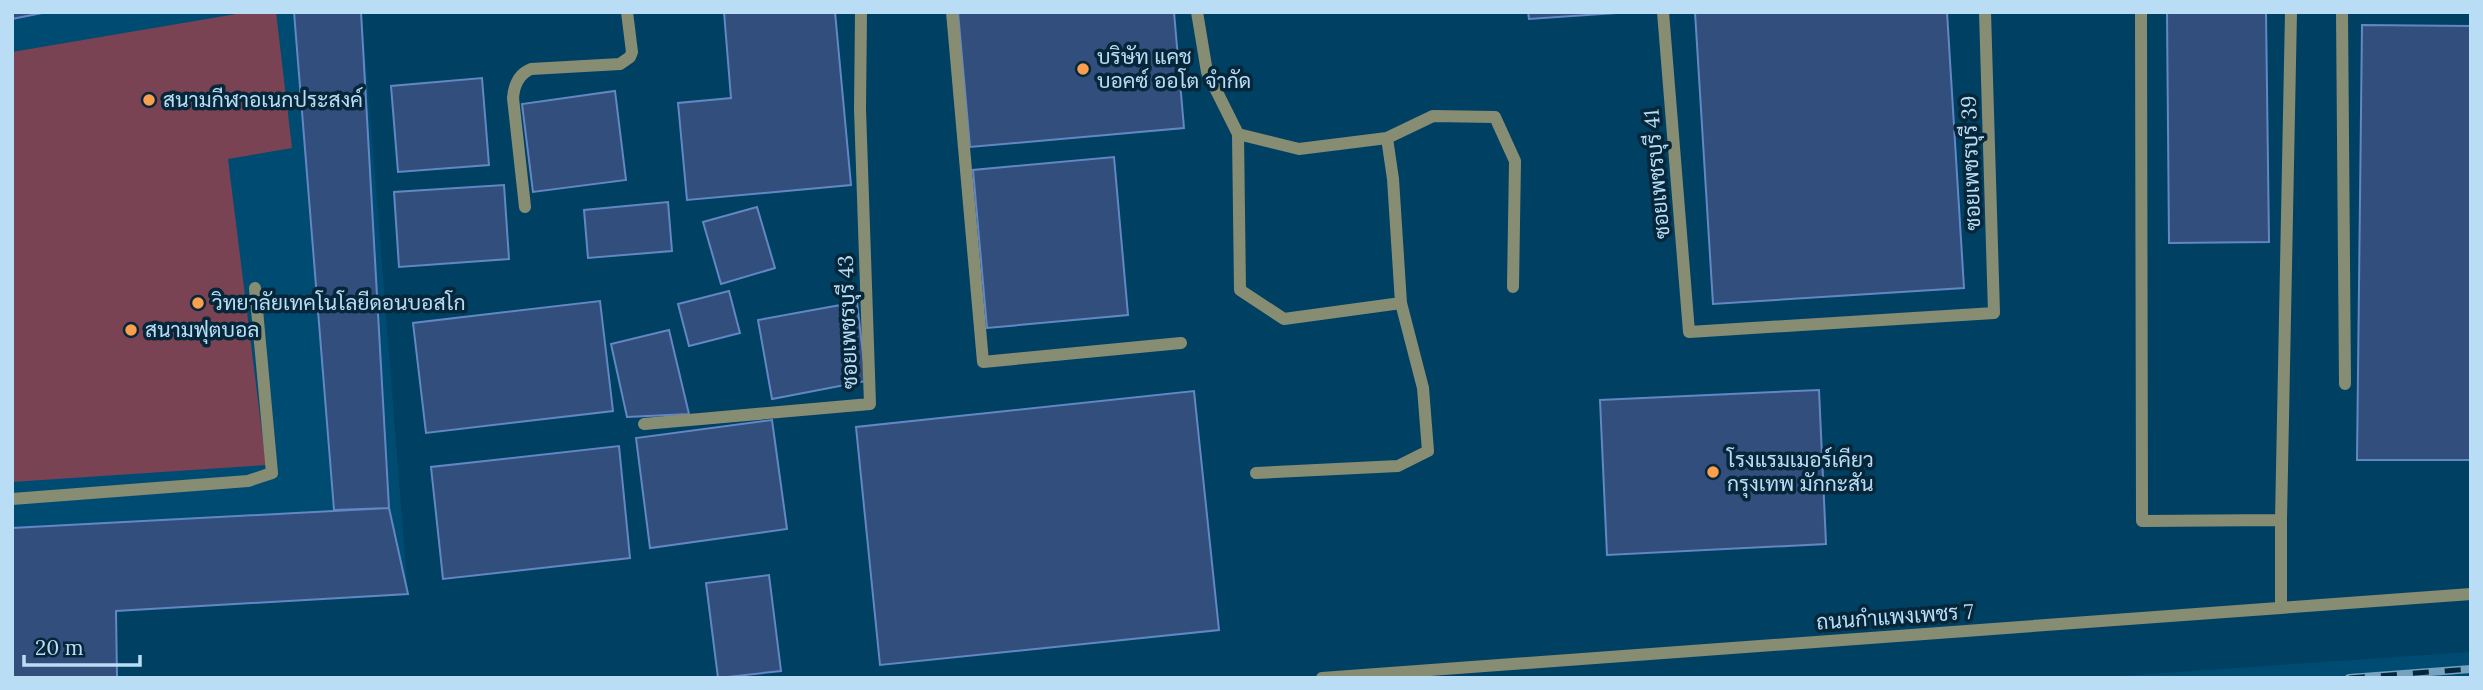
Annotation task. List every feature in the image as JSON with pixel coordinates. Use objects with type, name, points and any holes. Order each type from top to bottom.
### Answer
[{"type":"street","points":[[525,207],[513,98],[516,82],[531,69],[625,62],[632,52],[627,12]]},
{"type":"street","name":"ซอยเพชรบุรี 43","points":[[644,424],[870,404],[860,109],[861,12]]},
{"type":"street","points":[[952,12],[983,362],[1181,343]]},
{"type":"street","points":[[1197,12],[1207,72],[1238,134],[1240,290],[1284,319],[1401,303]]},
{"type":"street","name":"ซอยเพชรบุรี 41","points":[[1663,12],[1689,332],[1994,313]]},
{"type":"street","name":"ซอยเพชรบุรี 39","points":[[1985,12],[1994,313]]},
{"type":"street","points":[[2141,12],[2142,521],[2281,520]]},
{"type":"street","points":[[2281,608],[2291,12]]},
{"type":"street","points":[[2342,12],[2345,384]]},
{"type":"street","points":[[1238,134],[1299,149],[1387,138],[1433,116],[1495,117],[1515,161],[1513,287]]},
{"type":"street","points":[[1256,473],[1398,466],[1428,451],[1423,388],[1401,303],[1393,179],[1387,138]]},
{"type":"street","points":[[12,499],[248,481],[272,473],[255,288]]},
{"type":"street","name":"ถนนกำแพงเพชร 7","points":[[1322,678],[2471,594]]},
{"type":"shaded area","name":"วิทยาลัยเทคโนโลยีดอนบอสโก","points":[[12,12],[362,12],[408,594],[116,611],[12,678]]},
{"type":"shaded area","name":"สนามฟุตบอล","points":[[248,12],[276,12],[292,148],[228,159],[266,465],[12,482],[12,52]]},
{"type":"shaded area","points":[[2471,652],[2471,678],[2090,678]]},
{"type":"building","points":[[12,12],[47,12],[12,19]]},
{"type":"building","points":[[294,12],[361,12],[389,508],[334,510]]},
{"type":"building","points":[[724,12],[835,12],[851,185],[687,200],[678,103],[731,98]]},
{"type":"building","points":[[958,12],[1174,12],[1184,128],[970,147]]},
{"type":"building","points":[[1528,12],[1631,12],[1529,19]]},
{"type":"building","points":[[1695,12],[1947,12],[1964,288],[1713,304]]},
{"type":"building","points":[[2167,12],[2266,12],[2269,242],[2169,243]]},
{"type":"building","points":[[2362,25],[2471,26],[2471,460],[2357,460]]},
{"type":"building","points":[[482,78],[489,165],[398,172],[391,86]]},
{"type":"building","points":[[615,91],[626,180],[533,192],[522,104]]},
{"type":"building","points":[[1114,157],[1128,315],[987,328],[973,170]]},
{"type":"building","points":[[504,185],[509,259],[399,267],[394,192]]},
{"type":"building","points":[[668,202],[672,251],[588,258],[584,210]]},
{"type":"building","points":[[757,207],[775,268],[721,284],[703,222]]},
{"type":"building","points":[[729,291],[740,333],[689,346],[678,304]]},
{"type":"building","points":[[600,301],[613,411],[426,433],[413,323]]},
{"type":"building","points":[[857,302],[866,381],[772,399],[758,320]]},
{"type":"building","points":[[669,330],[689,414],[627,417],[611,344]]},
{"type":"building","name":"โรงแรมเมอร์เคียว กรุงเทพ มักกะสัน","points":[[1819,390],[1826,544],[1607,555],[1600,400]]},
{"type":"building","points":[[1194,391],[1219,630],[880,665],[856,427]]},
{"type":"building","points":[[772,420],[787,529],[650,548],[636,438]]},
{"type":"building","points":[[619,446],[630,558],[443,579],[431,467]]},
{"type":"building","points":[[389,508],[408,594],[116,611],[117,678],[12,678],[12,528]]},
{"type":"building","points":[[769,575],[781,671],[718,678],[706,583]]},
{"type":"railway","points":[[2349,678],[2471,669]]},
{"type":"place","name":"บริษัท แคช บอคซ์ ออโต จำกัด","points":[[1083,69]]},
{"type":"place","name":"สนามกีฬาอเนกประสงค์","points":[[149,100]]},
{"type":"place","name":"วิทยาลัยเทคโนโลยีดอนบอสโก","points":[[198,303]]},
{"type":"place","name":"สนามฟุตบอล","points":[[131,330]]},
{"type":"place","name":"โรงแรมเมอร์เคียว กรุงเทพ มักกะสัน","points":[[1713,472]]}]
